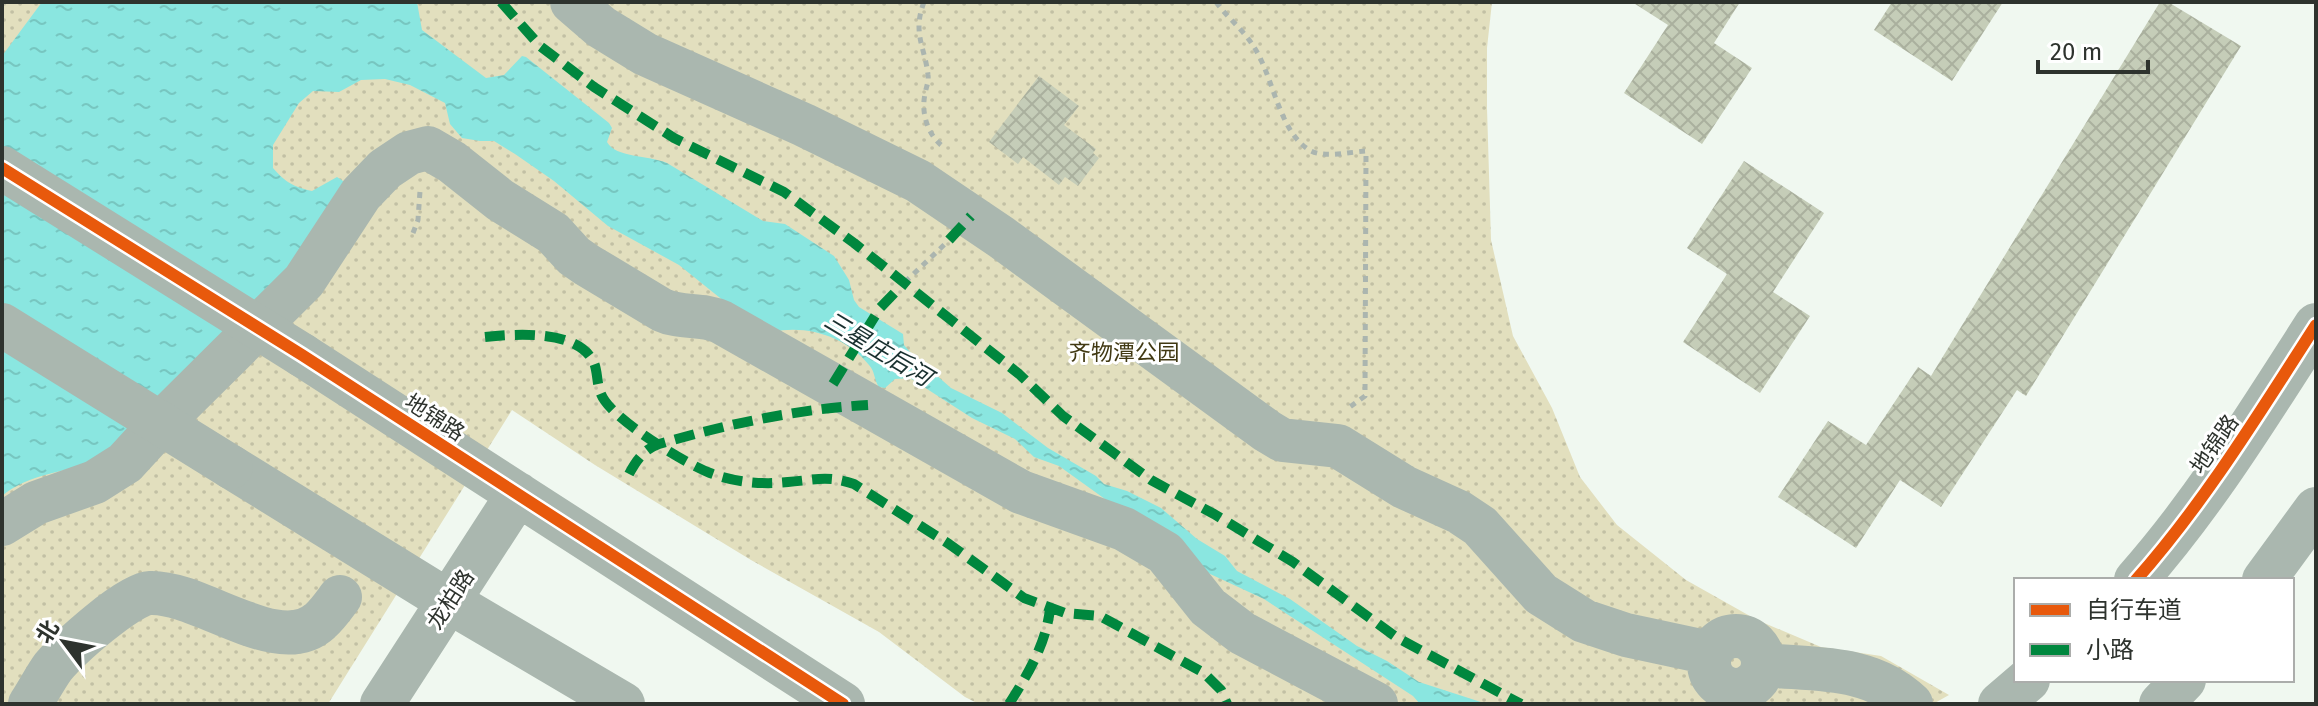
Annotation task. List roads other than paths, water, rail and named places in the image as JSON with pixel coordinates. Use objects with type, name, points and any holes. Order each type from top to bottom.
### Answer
[{"type":"street","points":[[572,2],[601,27],[645,54],[804,125],[918,181],[1001,237],[1267,431],[1282,440],[1338,446],[1404,487],[1459,512],[1480,526],[1541,594],[1584,621],[1626,635],[1710,653],[1708,662],[1712,678],[1726,689],[1743,690],[1751,686],[1757,681],[1764,665],[1862,674],[1886,685],[1911,704]]},
{"type":"street","points":[[2,524],[36,503],[95,482],[125,463],[304,281],[361,194],[385,169],[409,153],[428,148],[452,162],[494,196],[553,233],[574,256],[648,303],[674,315],[712,318],[721,322],[1021,492],[1140,537],[1165,553],[1208,607],[1232,627],[1376,704]]},
{"type":"street","name":"地锦路","points":[[2,168],[302,355],[843,704]]},
{"type":"street","points":[[2,325],[448,601],[623,704]]},
{"type":"street","name":"地锦路","points":[[2138,578],[2169,543],[2316,325]]},
{"type":"street","name":"龙柏路","points":[[382,704],[518,494]]},
{"type":"street","points":[[2265,578],[2316,509]]},
{"type":"street","points":[[30,704],[53,667],[74,647],[128,602],[148,593],[195,601],[267,631],[281,633],[302,631],[319,623],[340,597]]},
{"type":"street","points":[[2000,704],[2026,682]]},
{"type":"street","points":[[2161,704],[2182,682]]},
{"type":"water","name":"三星庄后河","points":[[42,2],[417,2],[422,30],[486,78],[504,75],[522,56],[526,57],[609,123],[612,128],[607,142],[611,147],[625,154],[667,163],[763,221],[785,224],[834,256],[849,280],[859,307],[903,334],[904,345],[910,352],[951,388],[1002,413],[1048,448],[1096,476],[1104,484],[1127,491],[1161,508],[1197,539],[1225,556],[1237,571],[1290,599],[1357,646],[1419,682],[1487,704],[1420,704],[1413,696],[1264,599],[1208,573],[1059,466],[1034,457],[1015,439],[972,418],[910,378],[895,379],[885,388],[879,387],[869,365],[838,340],[799,330],[772,332],[745,318],[679,265],[608,226],[554,181],[515,154],[494,141],[462,138],[450,124],[445,103],[410,85],[385,79],[361,80],[339,92],[313,91],[299,103],[273,145],[273,168],[290,183],[312,191],[337,177],[349,185],[298,263],[100,463],[36,478],[2,496],[2,56]]},
{"type":"park label","name":"齐物潭公园","points":[[1124,352]]}]
